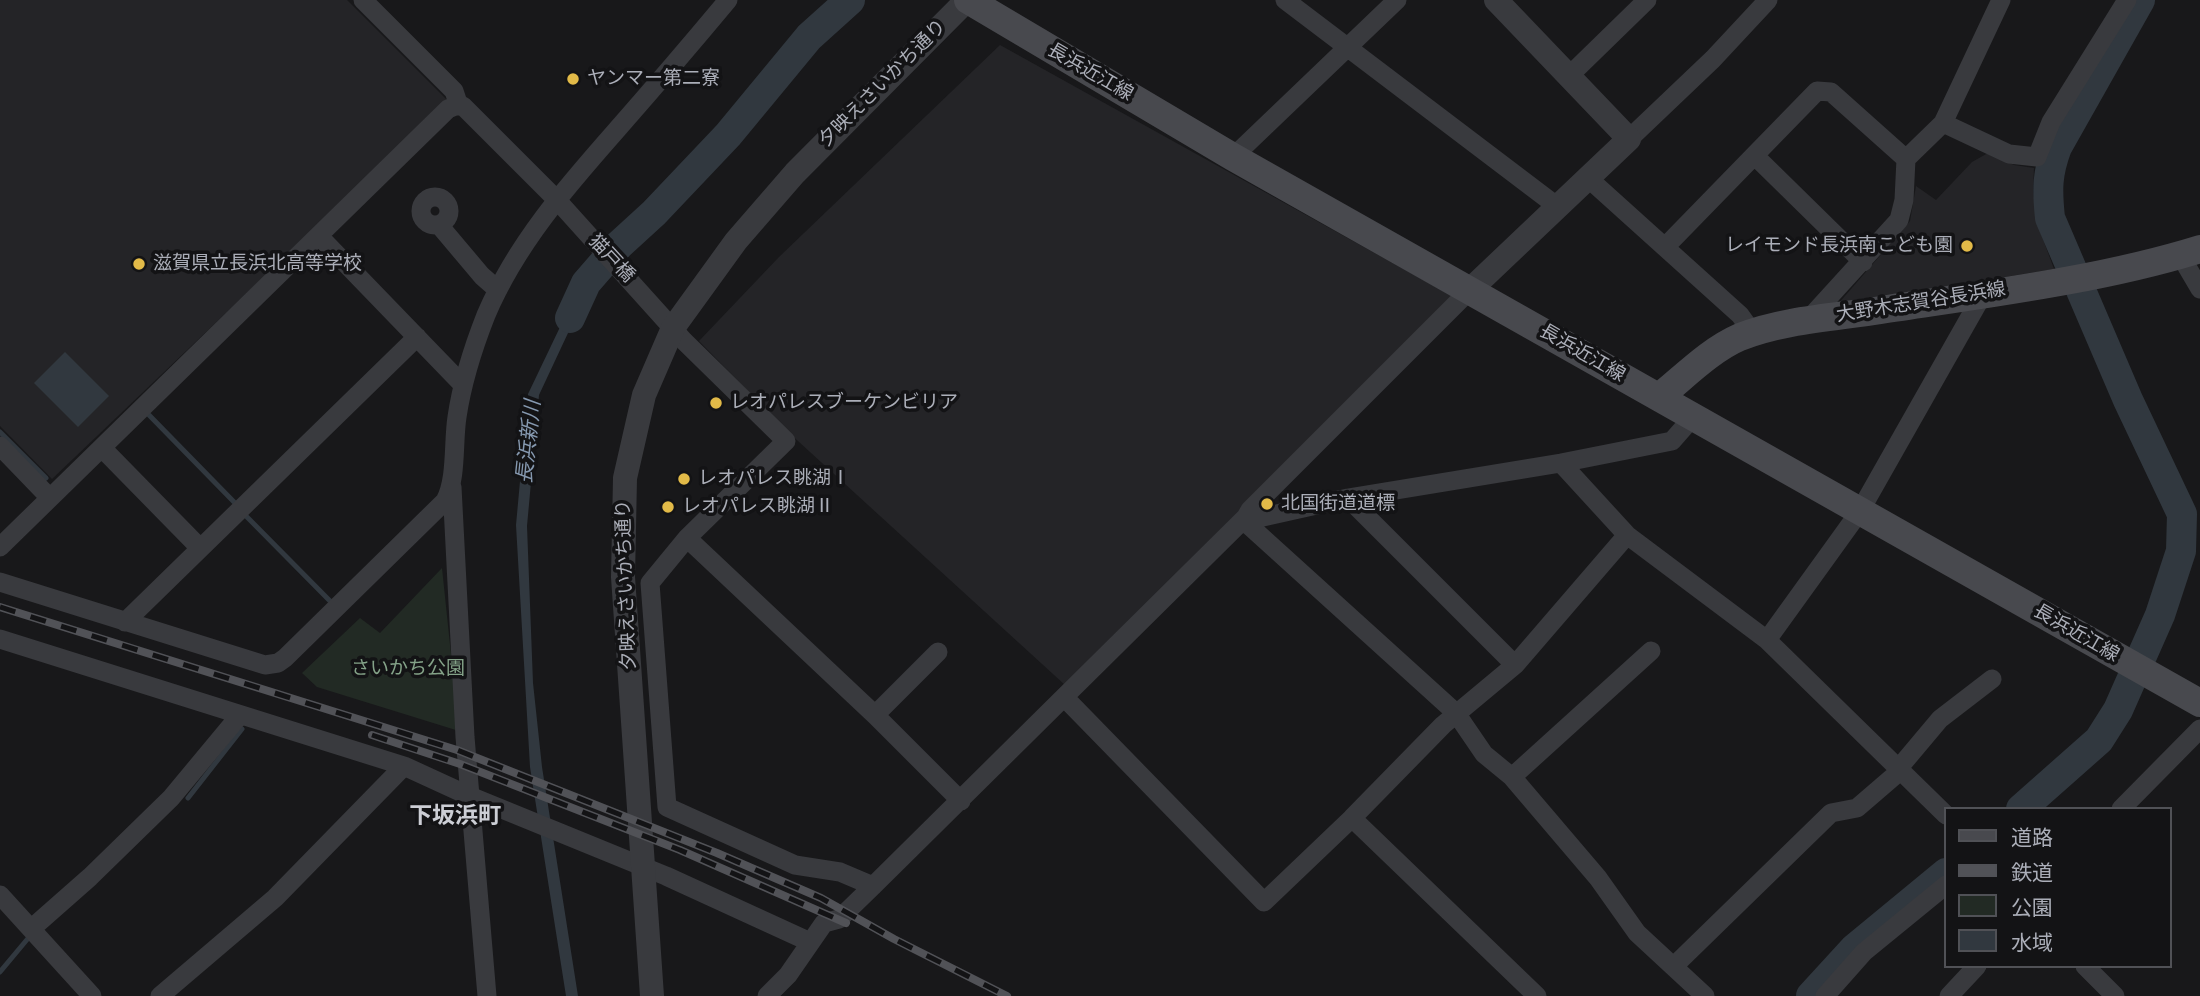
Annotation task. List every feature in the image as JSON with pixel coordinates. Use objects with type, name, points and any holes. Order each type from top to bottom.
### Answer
[{"type":"main road","name":"長浜近江線","points":[[967,0],[1233,157],[2200,703]]},
{"type":"main road","name":"大野木志賀谷長浜線","points":[[1659,397],[1720,348],[1753,333],[2075,278],[2190,252]]},
{"type":"street","name":"猫戸橋","points":[[363,0],[454,91],[459,106],[469,110],[561,205],[673,328],[786,441],[687,538]]},
{"type":"street","points":[[487,996],[465,737],[452,481],[453,446],[463,385],[479,334],[498,290],[525,243],[561,205],[728,0]]},
{"type":"street","name":"夕映えさいかち通り","points":[[652,996],[623,577],[625,478],[644,394],[673,328],[736,241],[795,173],[967,0]]},
{"type":"street","points":[[1285,0],[1558,207]]},
{"type":"street","points":[[1233,157],[1397,0]]},
{"type":"street","points":[[1496,0],[1629,139]]},
{"type":"street","points":[[1569,76],[1647,0]]},
{"type":"street","points":[[1806,322],[1899,220],[1904,200],[1906,159],[1943,123],[2001,0]]},
{"type":"street","points":[[1943,123],[2009,154],[2037,158],[2051,122],[2127,0]]},
{"type":"street","points":[[767,996],[788,975],[824,923],[839,919],[961,801],[1470,290],[1713,59],[1761,2]]},
{"type":"street","points":[[1666,246],[1817,91],[1831,92],[1906,159]]},
{"type":"street","points":[[0,547],[448,109],[459,106]]},
{"type":"street","points":[[1755,156],[1863,262]]},
{"type":"street","points":[[1588,177],[1740,315],[1753,333]]},
{"type":"street","points":[[439,225],[482,276],[498,290]]},
{"type":"street","points":[[318,236],[463,385]]},
{"type":"street","points":[[2190,252],[2200,289]]},
{"type":"street","points":[[1767,640],[1860,511],[1983,294]]},
{"type":"street","points":[[125,622],[417,337]]},
{"type":"street","points":[[1244,518],[1254,519],[1348,498],[1561,463],[1672,441],[1693,417]]},
{"type":"street","points":[[0,446],[50,498]]},
{"type":"street","points":[[102,448],[200,548]]},
{"type":"street","points":[[1561,463],[1627,536],[1767,640],[1944,813]]},
{"type":"street","points":[[0,582],[264,665],[278,663],[441,505],[452,481]]},
{"type":"street","points":[[1348,498],[1515,665]]},
{"type":"street","points":[[1244,518],[1457,713],[1485,754],[1512,777],[1598,878],[1637,933],[1705,996]]},
{"type":"street","points":[[1065,698],[1264,902],[1457,713],[1515,665],[1627,536]]},
{"type":"street","points":[[873,886],[840,872],[795,865],[667,807],[650,583],[687,538],[875,715],[961,801]]},
{"type":"street","points":[[0,639],[404,766],[465,794],[666,876],[810,942]]},
{"type":"street","points":[[1512,777],[1651,650]]},
{"type":"street","points":[[875,715],[938,652]]},
{"type":"street","points":[[1674,966],[1831,813],[1857,808],[1899,770],[1940,719],[1992,680]]},
{"type":"street","points":[[31,929],[90,877],[171,798],[240,715]]},
{"type":"street","points":[[2123,807],[2200,729]]},
{"type":"street","points":[[160,996],[275,898],[404,766]]},
{"type":"street","points":[[1352,818],[1538,996]]},
{"type":"street","points":[[1825,996],[1864,952],[1944,887]]},
{"type":"street","points":[[0,895],[92,996]]},
{"type":"street","points":[[1949,996],[1975,968]]},
{"type":"street","points":[[2087,968],[2115,996]]},
{"type":"shaded area","name":"滋賀県立長浜北高等学校","points":[[0,0],[347,0],[448,101],[52,479],[0,426]]},
{"type":"shaded area","points":[[1000,45],[1452,296],[1449,304],[1065,685],[787,431],[699,341],[779,257]]},
{"type":"shaded area","name":"レイモンド長浜南こども園","points":[[1988,153],[2014,165],[2034,168],[2033,190],[2037,223],[2054,269],[1838,304],[1910,221],[1916,186],[1936,200],[1972,162]]},
{"type":"green space","name":"さいかち公園","points":[[442,568],[459,731],[317,687],[302,673],[360,618],[380,633]]},
{"type":"water","points":[[583,279],[590,286],[539,395],[527,526],[533,683],[542,767],[578,996],[566,996],[530,767],[516,525],[528,394]]},
{"type":"water","points":[[65,352],[109,396],[78,427],[34,383]]},
{"type":"waterway","name":"長浜新川","points":[[570,318],[586,283],[619,245],[654,213],[728,135],[809,37],[850,0]]},
{"type":"waterway","points":[[2023,807],[2099,740],[2118,710],[2160,615],[2181,551],[2182,514],[2128,400],[2050,218],[2049,208],[2051,165],[2057,147],[2140,0]]},
{"type":"waterway","points":[[148,414],[235,503]]},
{"type":"waterway","points":[[0,432],[46,478]]},
{"type":"waterway","points":[[246,516],[331,602]]},
{"type":"waterway","points":[[188,798],[242,729]]},
{"type":"waterway","points":[[1811,996],[1855,948],[1944,875]]},
{"type":"waterway","points":[[0,972],[30,936]]},
{"type":"railway","points":[[0,607],[457,750],[717,853],[821,898],[894,939],[1007,996]]},
{"type":"railway","points":[[372,735],[460,764],[680,850],[846,923]]},
{"type":"place","name":"ヤンマー第二寮","points":[[573,79]]},
{"type":"place","name":"レイモンド長浜南こども園","points":[[1967,246]]},
{"type":"place","name":"滋賀県立長浜北高等学校","points":[[139,264]]},
{"type":"place","name":"レオパレスブーケンビリア","points":[[716,403]]},
{"type":"place","name":"レオパレス眺湖Ⅰ","points":[[684,479]]},
{"type":"place","name":"北国街道道標","points":[[1267,504]]},
{"type":"place","name":"レオパレス眺湖Ⅱ","points":[[668,507]]},
{"type":"district","name":"下坂浜町","points":[[455,817]]}]
